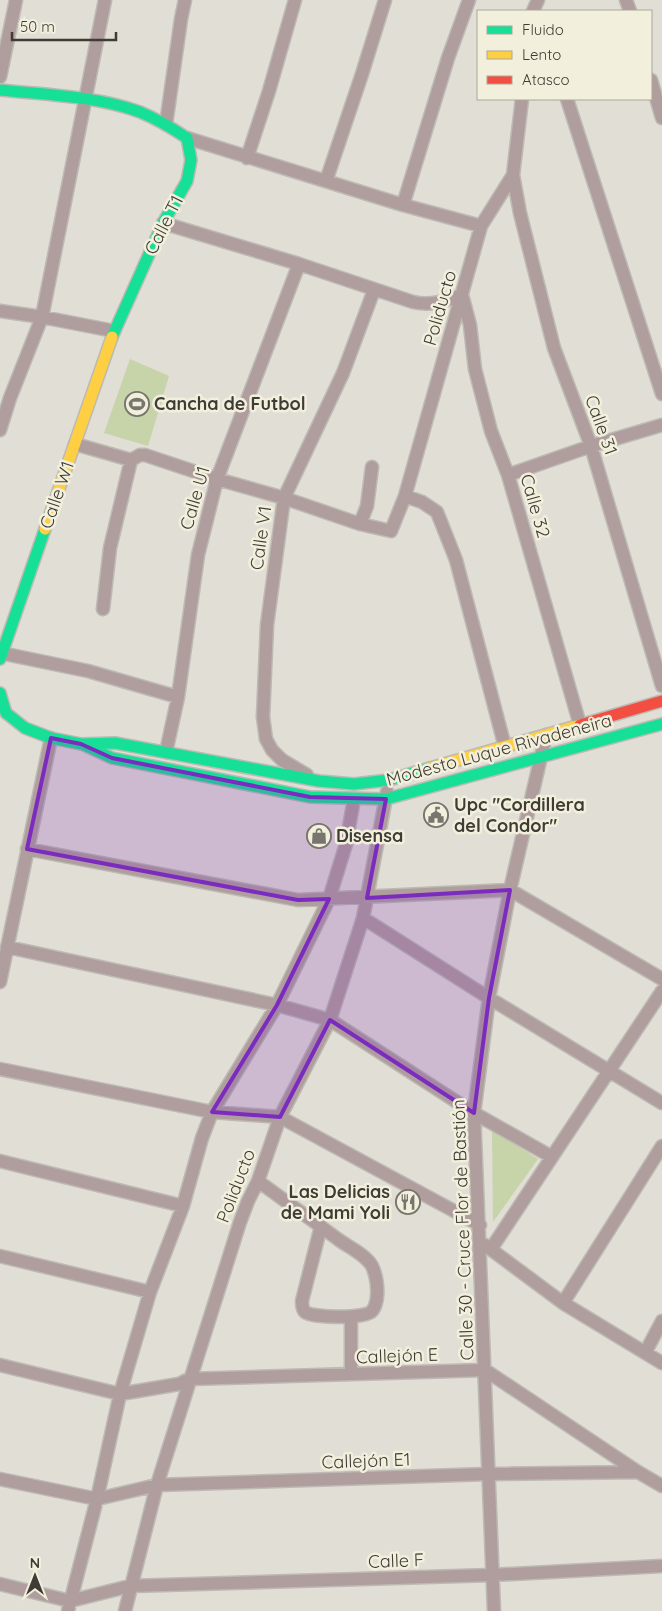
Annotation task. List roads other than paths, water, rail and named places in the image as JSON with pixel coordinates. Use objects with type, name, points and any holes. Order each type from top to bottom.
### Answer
[{"type":"street","points":[[0,77],[16,0]]},
{"type":"street","points":[[0,430],[10,398],[42,317],[105,0]]},
{"type":"street","points":[[166,124],[185,0]]},
{"type":"street","points":[[247,158],[270,90],[294,0]]},
{"type":"street","points":[[326,182],[385,0]]},
{"type":"street","points":[[403,205],[448,58],[470,0]]},
{"type":"street","points":[[652,83],[662,118]]},
{"type":"street","points":[[0,90],[85,100],[132,110],[166,124],[187,138],[247,158],[403,205],[481,226]]},
{"type":"street","name":"Poliducto","points":[[360,524],[391,531],[405,496],[481,226],[513,175],[522,100]]},
{"type":"street","points":[[567,100],[662,394]]},
{"type":"street","name":"Calle T1","points":[[114,331],[164,223],[187,180],[191,160],[187,138]]},
{"type":"street","name":"Calle 31","points":[[513,175],[520,213],[554,348],[591,446],[662,686]]},
{"type":"street","points":[[164,223],[422,304],[434,304],[462,296]]},
{"type":"street","name":"Calle U1","points":[[166,752],[178,697],[198,555],[217,479],[299,264]]},
{"type":"street","name":"Calle V1","points":[[319,781],[290,765],[272,750],[266,739],[262,717],[267,625],[284,498],[343,373],[374,290]]},
{"type":"street","name":"Calle 32","points":[[462,296],[470,325],[475,369],[491,431],[508,475],[580,725]]},
{"type":"street","points":[[0,311],[114,331]]},
{"type":"street","name":"Calle W1","points":[[0,656],[114,331]]},
{"type":"street","points":[[508,475],[591,446],[662,425]]},
{"type":"street","points":[[74,444],[131,460],[140,455],[145,455],[217,479],[284,498],[360,524],[367,506],[372,467]]},
{"type":"street","points":[[103,609],[110,548],[131,460]]},
{"type":"street","points":[[405,496],[422,502],[436,512],[456,560],[505,747]]},
{"type":"street","points":[[0,656],[88,671],[178,697]]},
{"type":"street","points":[[0,693],[3,714]]},
{"type":"street","name":"Modesto Luque Rivadeneira","points":[[3,714],[25,728],[51,738],[82,744],[115,743],[319,781],[354,784],[389,780],[662,701]]},
{"type":"street","points":[[642,707],[643,729]]},
{"type":"street","name":"Modesto Luque Rivadeneira","points":[[82,744],[112,758],[310,797],[386,799],[662,724]]},
{"type":"street","name":"Calle 30 - Cruce Flor de Bastión","points":[[494,1611],[474,1113],[489,998],[510,890],[546,735]]},
{"type":"street","points":[[0,982],[51,738]]},
{"type":"street","name":"Poliducto","points":[[125,1611],[157,1485],[240,1222],[258,1181],[280,1116],[330,1020],[367,898],[389,780]]},
{"type":"street","points":[[0,1584],[69,1606],[97,1499],[120,1394],[150,1292],[183,1206],[202,1138],[212,1112],[277,1005],[329,899],[346,844],[354,799]]},
{"type":"street","points":[[27,848],[298,900],[510,890],[662,979]]},
{"type":"street","points":[[362,918],[662,1103]]},
{"type":"street","points":[[7,946],[277,1005],[330,1020],[474,1113],[552,1157]]},
{"type":"street","points":[[491,1250],[662,991]]},
{"type":"street","points":[[0,1069],[212,1112],[280,1116],[480,1226]]},
{"type":"street","points":[[563,1303],[662,1146]]},
{"type":"street","points":[[0,1161],[183,1206]]},
{"type":"street","points":[[258,1181],[321,1226],[362,1256],[372,1265],[376,1279],[377,1297],[373,1310],[365,1316],[351,1317],[310,1314],[302,1306],[321,1226]]},
{"type":"street","points":[[480,1242],[563,1303],[662,1363]]},
{"type":"street","points":[[0,1256],[150,1292]]},
{"type":"street","points":[[351,1317],[352,1374]]},
{"type":"street","points":[[644,1353],[662,1321]]},
{"type":"street","points":[[0,1365],[120,1394]]},
{"type":"street","points":[[485,1370],[662,1486]]},
{"type":"street","name":"Callejón E","points":[[120,1394],[179,1384],[190,1379],[485,1370]]},
{"type":"street","name":"Callejón E1","points":[[97,1499],[157,1485],[488,1474],[638,1472]]},
{"type":"street","points":[[0,1479],[97,1499]]},
{"type":"street","name":"Calle F","points":[[69,1606],[130,1586],[492,1575],[662,1566]]},
{"type":"place","name":"Cancha de Futbol","points":[[137,404]]},
{"type":"place","name":"Upc \"Cordillera del Condor\"","points":[[436,815]]},
{"type":"place","name":"Disensa","points":[[319,836]]},
{"type":"place","name":"Las Delicias de Mami Yoli","points":[[408,1202]]}]
